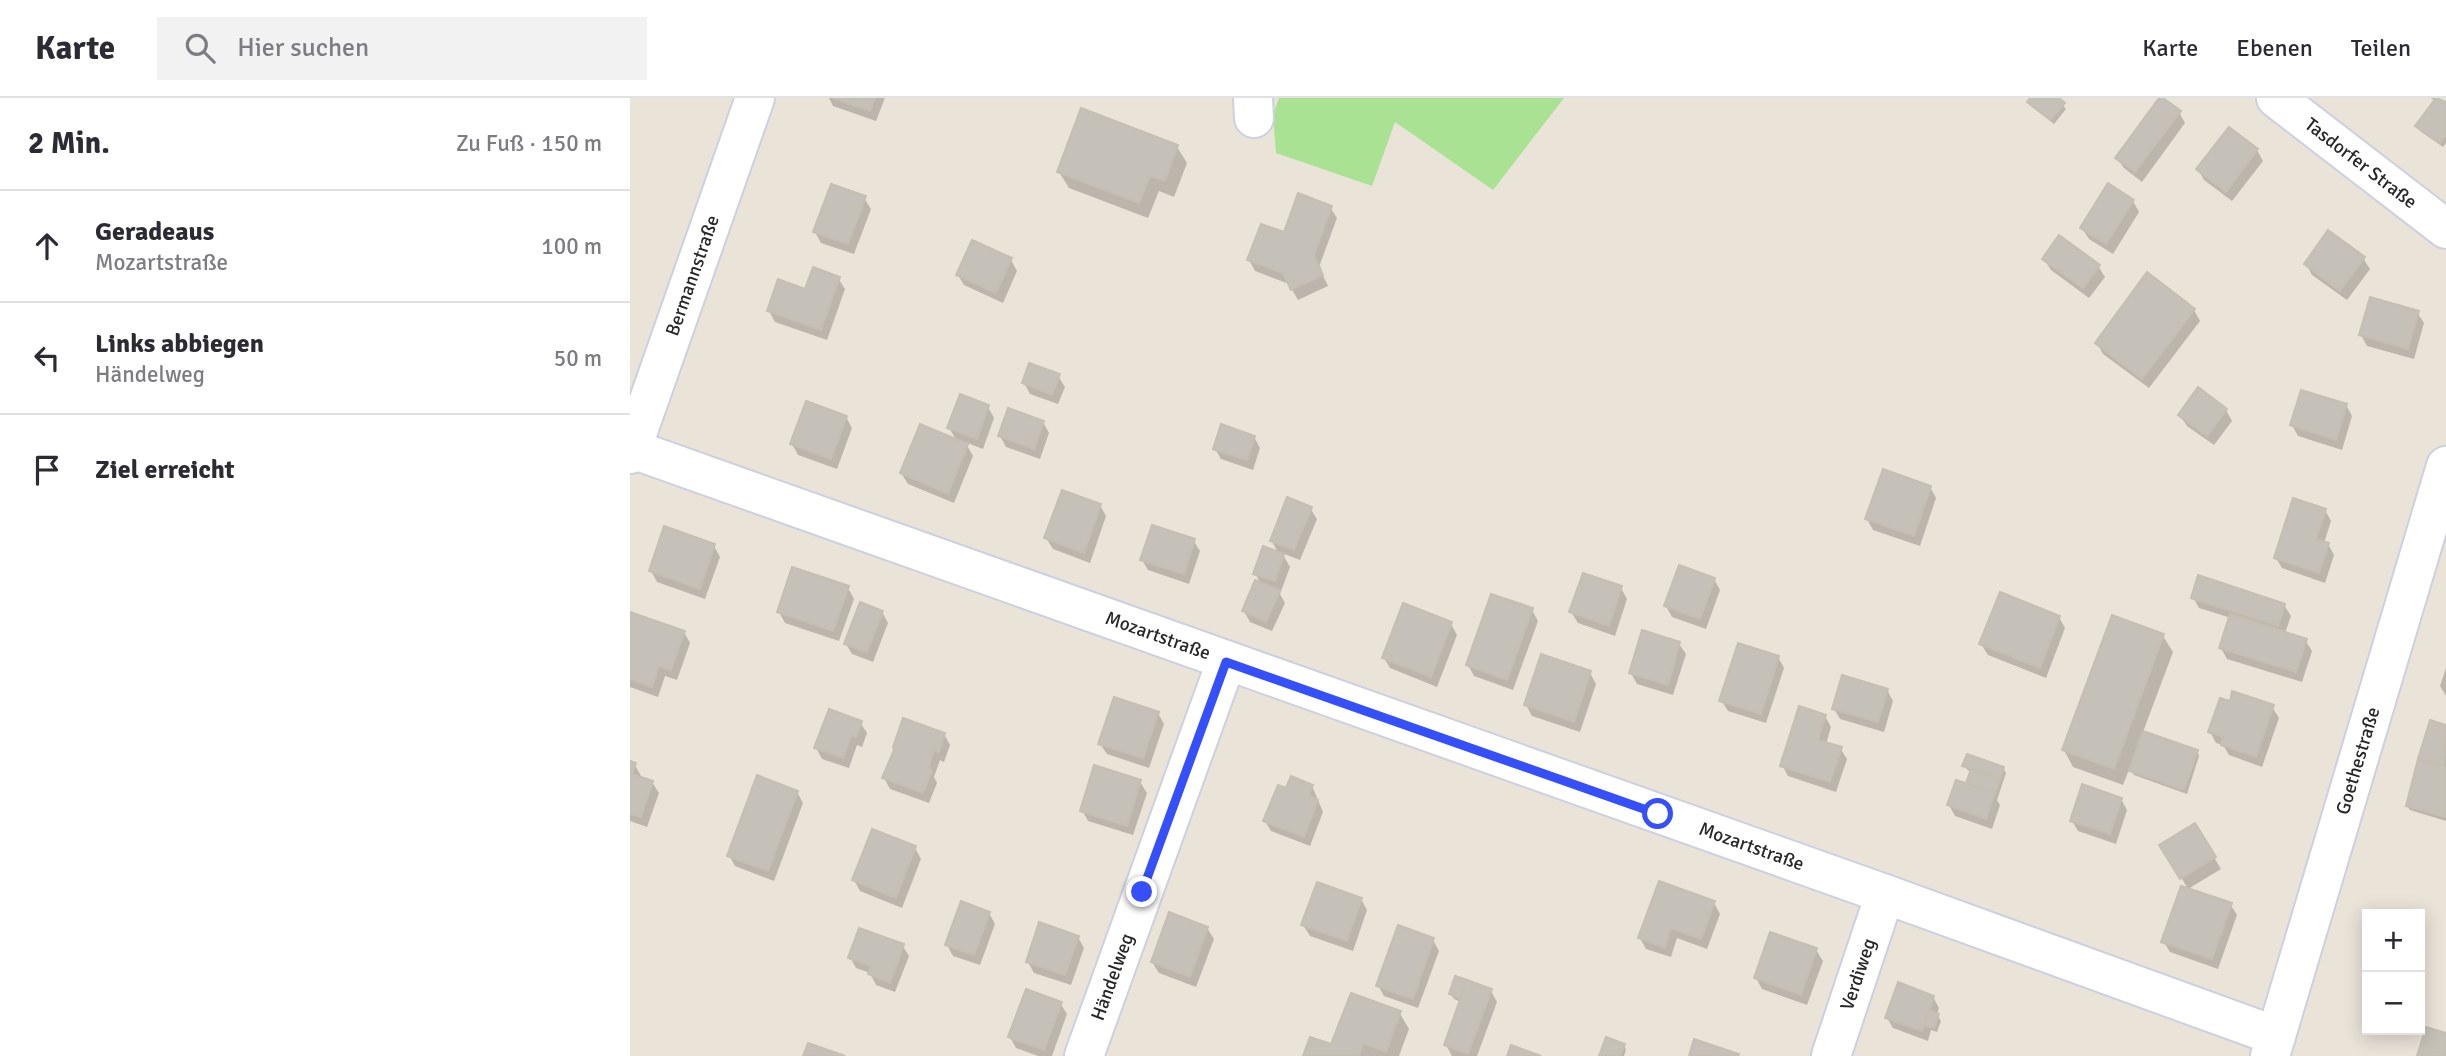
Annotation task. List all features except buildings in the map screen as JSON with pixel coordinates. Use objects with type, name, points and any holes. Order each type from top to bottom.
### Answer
[{"type":"street","name":"Bermannstraße","points":[[631,452],[755,98]]},
{"type":"street","name":"Tasdorfer Straße","points":[[2276,98],[2446,229]]},
{"type":"street","name":"Mozartstraße","points":[[631,452],[1885,894],[2273,1046]]},
{"type":"street","name":"Goethestraße","points":[[2273,1046],[2446,466]]},
{"type":"street","name":"Händelweg","points":[[1084,1056],[1226,662]]},
{"type":"street","name":"Verdiweg","points":[[1830,1056],[1885,894]]},
{"type":"green space","points":[[1279,98],[1564,98],[1493,190],[1395,122],[1372,186],[1276,153],[1273,115]]},
{"type":"route","points":[[1142,892],[1226,662],[1658,814]]}]
